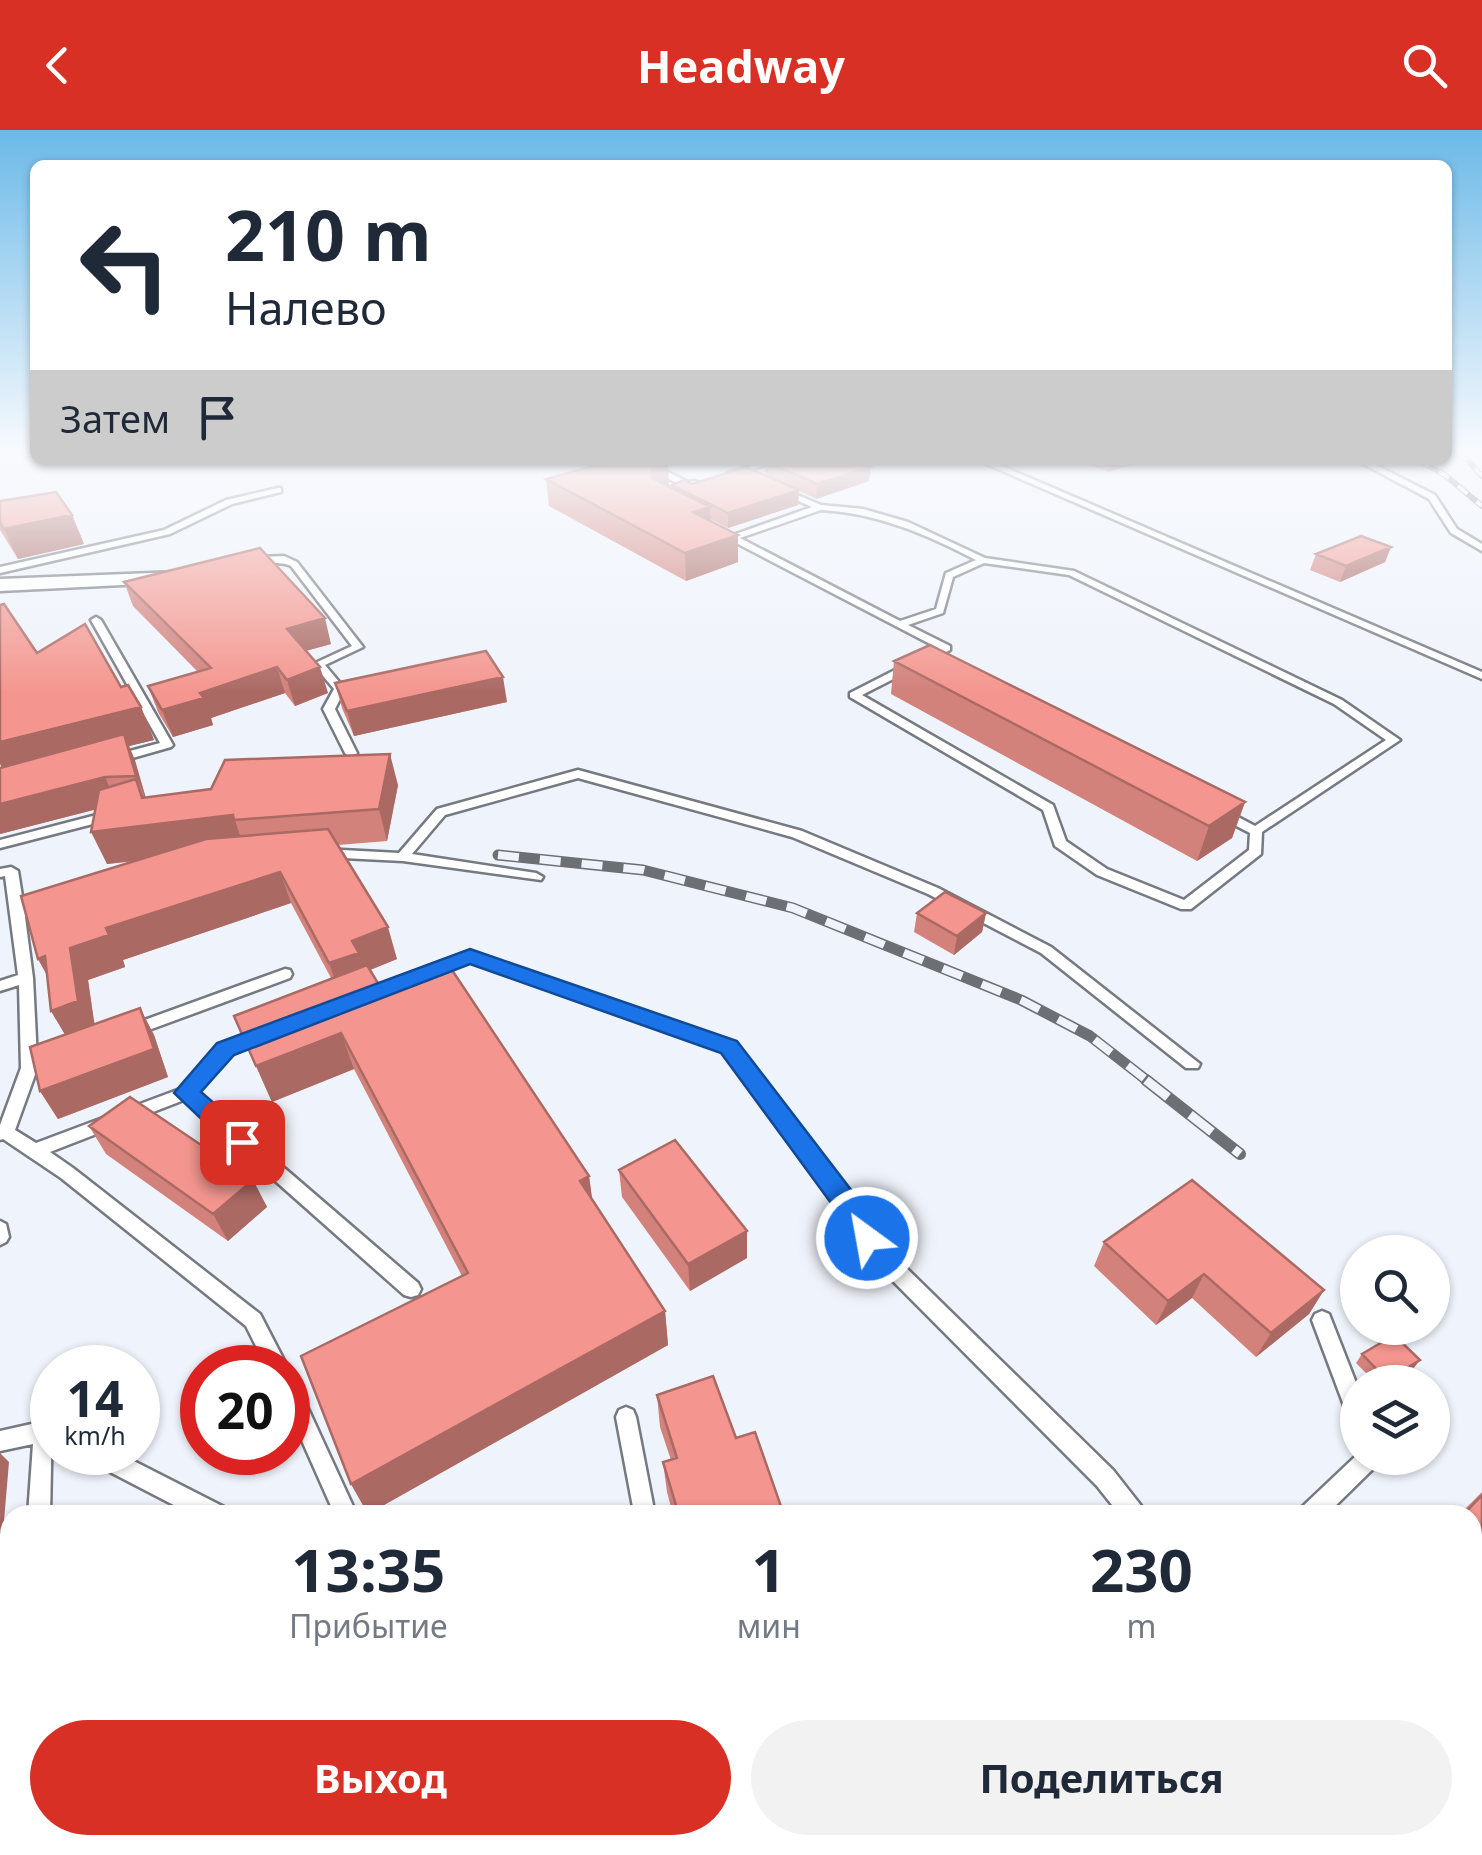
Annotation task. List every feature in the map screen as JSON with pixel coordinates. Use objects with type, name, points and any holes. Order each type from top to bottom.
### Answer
[{"type":"street","points":[[1,578],[200,573]]},
{"type":"lane","points":[[1,578],[168,532]]},
{"type":"lane","points":[[720,532],[946,648],[854,695],[1049,808],[1060,843],[1102,872],[1186,906],[1256,852],[1256,831]]},
{"type":"lane","points":[[732,538],[750,532]]},
{"type":"lane","points":[[927,532],[983,560],[1071,573],[1338,702],[1394,740],[1256,831]]},
{"type":"lane","points":[[1146,532],[1482,676]]},
{"type":"lane","points":[[1455,532],[1482,548]]},
{"type":"lane","points":[[248,562],[284,559],[294,564],[358,647],[318,664],[340,689],[328,710],[351,753]]},
{"type":"lane","points":[[898,625],[940,611],[949,574],[983,560]]},
{"type":"lane","points":[[93,764],[167,745],[96,620]]},
{"type":"lane","points":[[403,857],[441,812],[578,774],[796,834],[933,891],[1046,950],[1192,1064]]},
{"type":"lane","points":[[1205,804],[1256,831]]},
{"type":"lane","points":[[0,844],[124,812]]},
{"type":"lane","points":[[304,855],[340,852],[403,857],[536,877]]},
{"type":"lane","points":[[0,873],[12,870],[26,978],[29,1068],[3,1133],[35,1151],[253,1320],[266,1345]]},
{"type":"lane","points":[[18,915],[53,905]]},
{"type":"lane","points":[[348,1002],[470,956],[729,1047],[886,1261],[1105,1478],[1126,1505]]},
{"type":"lane","points":[[120,1035],[284,974]]},
{"type":"lane","points":[[0,986],[26,978]]},
{"type":"lane","points":[[35,1151],[186,1093],[226,1049],[278,1029]]},
{"type":"lane","points":[[29,1068],[66,1055]]},
{"type":"lane","points":[[186,1093],[411,1289]]},
{"type":"lane","points":[[0,1229],[0,1237]]},
{"type":"lane","points":[[1322,1320],[1340,1368]]},
{"type":"lane","points":[[626,1417],[643,1505]]},
{"type":"lane","points":[[0,1441],[30,1434]]},
{"type":"lane","points":[[310,1436],[341,1505]]},
{"type":"lane","points":[[40,1505],[43,1475]]},
{"type":"lane","points":[[138,1475],[196,1505]]},
{"type":"lane","points":[[1320,1505],[1351,1475]]},
{"type":"building","points":[[645,532],[731,532],[738,535],[685,553]]},
{"type":"building","points":[[1361,536],[1391,547],[1346,566],[1316,554]]},
{"type":"building","points":[[260,548],[325,618],[287,629],[320,667],[287,680],[277,667],[200,693],[204,698],[162,710],[148,686],[211,668],[124,582]]},
{"type":"building","points":[[4,604],[37,653],[85,624],[121,687],[128,685],[141,707],[0,742],[0,605]]},
{"type":"building","points":[[930,645],[1245,802],[1209,826],[894,661]]},
{"type":"building","points":[[486,651],[503,677],[347,711],[335,683]]},
{"type":"building","points":[[124,734],[136,776],[105,777],[0,804],[0,768]]},
{"type":"building","points":[[390,754],[379,809],[234,820],[233,815],[91,832],[99,790],[136,779],[142,798],[211,789],[225,760]]},
{"type":"building","points":[[328,829],[388,927],[352,941],[359,953],[329,963],[280,872],[106,928],[109,935],[70,948],[78,1001],[51,1011],[45,956],[38,959],[21,896],[206,839]]},
{"type":"building","points":[[945,892],[986,913],[957,936],[917,913]]},
{"type":"building","points":[[367,965],[385,995],[452,970],[589,1176],[580,1181],[665,1311],[351,1484],[310,1379],[310,1352],[468,1273],[341,1033],[256,1066],[234,1016]]},
{"type":"building","points":[[140,1008],[154,1049],[40,1091],[30,1047]]},
{"type":"building","points":[[130,1097],[253,1180],[213,1214],[89,1126]]},
{"type":"building","points":[[675,1140],[747,1231],[688,1264],[619,1170]]},
{"type":"building","points":[[1192,1180],[1324,1290],[1271,1333],[1204,1274],[1168,1301],[1104,1242]]},
{"type":"building","points":[[1377,1345],[1404,1345],[1420,1360],[1412,1365],[1373,1365],[1362,1354]]},
{"type":"building","points":[[713,1376],[736,1438],[755,1432],[781,1505],[676,1505],[663,1462],[677,1458],[657,1395]]},
{"type":"railway","points":[[498,855],[643,870],[793,908],[1021,1000],[1090,1036],[1149,1082]]},
{"type":"railway","points":[[1146,1080],[1240,1154]]},
{"type":"route","points":[[242,1142],[186,1093],[226,1049],[470,956],[729,1047],[859,1220],[867,1238]]}]
